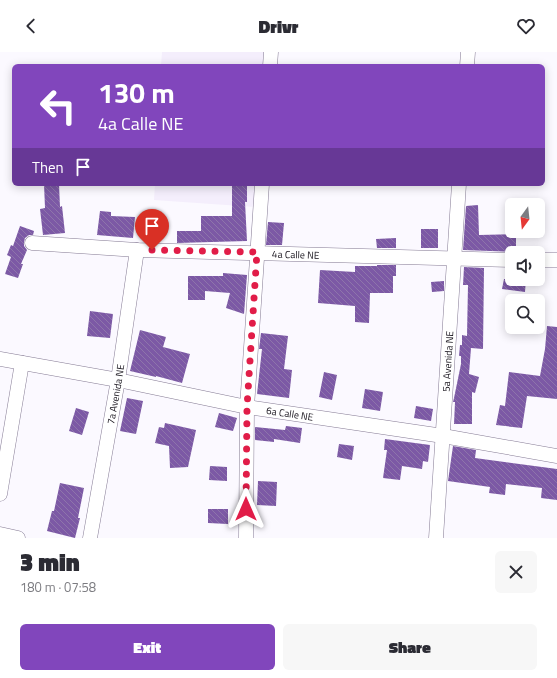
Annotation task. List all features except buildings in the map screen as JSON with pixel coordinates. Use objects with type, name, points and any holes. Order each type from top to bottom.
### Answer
[{"type":"street","points":[[270,64],[271,52]]},
{"type":"street","points":[[467,64],[468,52]]},
{"type":"street","points":[[246,538],[247,407],[262,186]]},
{"type":"street","name":"5a Avenida NE","points":[[436,538],[459,186]]},
{"type":"street","name":"4a Calle NE","points":[[32,243],[137,250],[257,252],[505,260]]},
{"type":"street","name":"7a Avenida NE","points":[[90,538],[118,380],[137,250]]},
{"type":"street","points":[[545,260],[557,260]]},
{"type":"street","name":"6a Calle NE","points":[[0,359],[118,380],[247,407],[443,436],[557,456]]},
{"type":"street","points":[[0,494],[22,363]]},
{"type":"street","points":[[0,534],[18,538]]},
{"type":"shaded area","points":[[162,52],[266,52],[265,64],[161,64]]},
{"type":"shaded area","points":[[155,186],[257,186],[255,207],[154,200]]},
{"type":"route","points":[[152,250],[257,252],[247,407],[246,509]]}]
